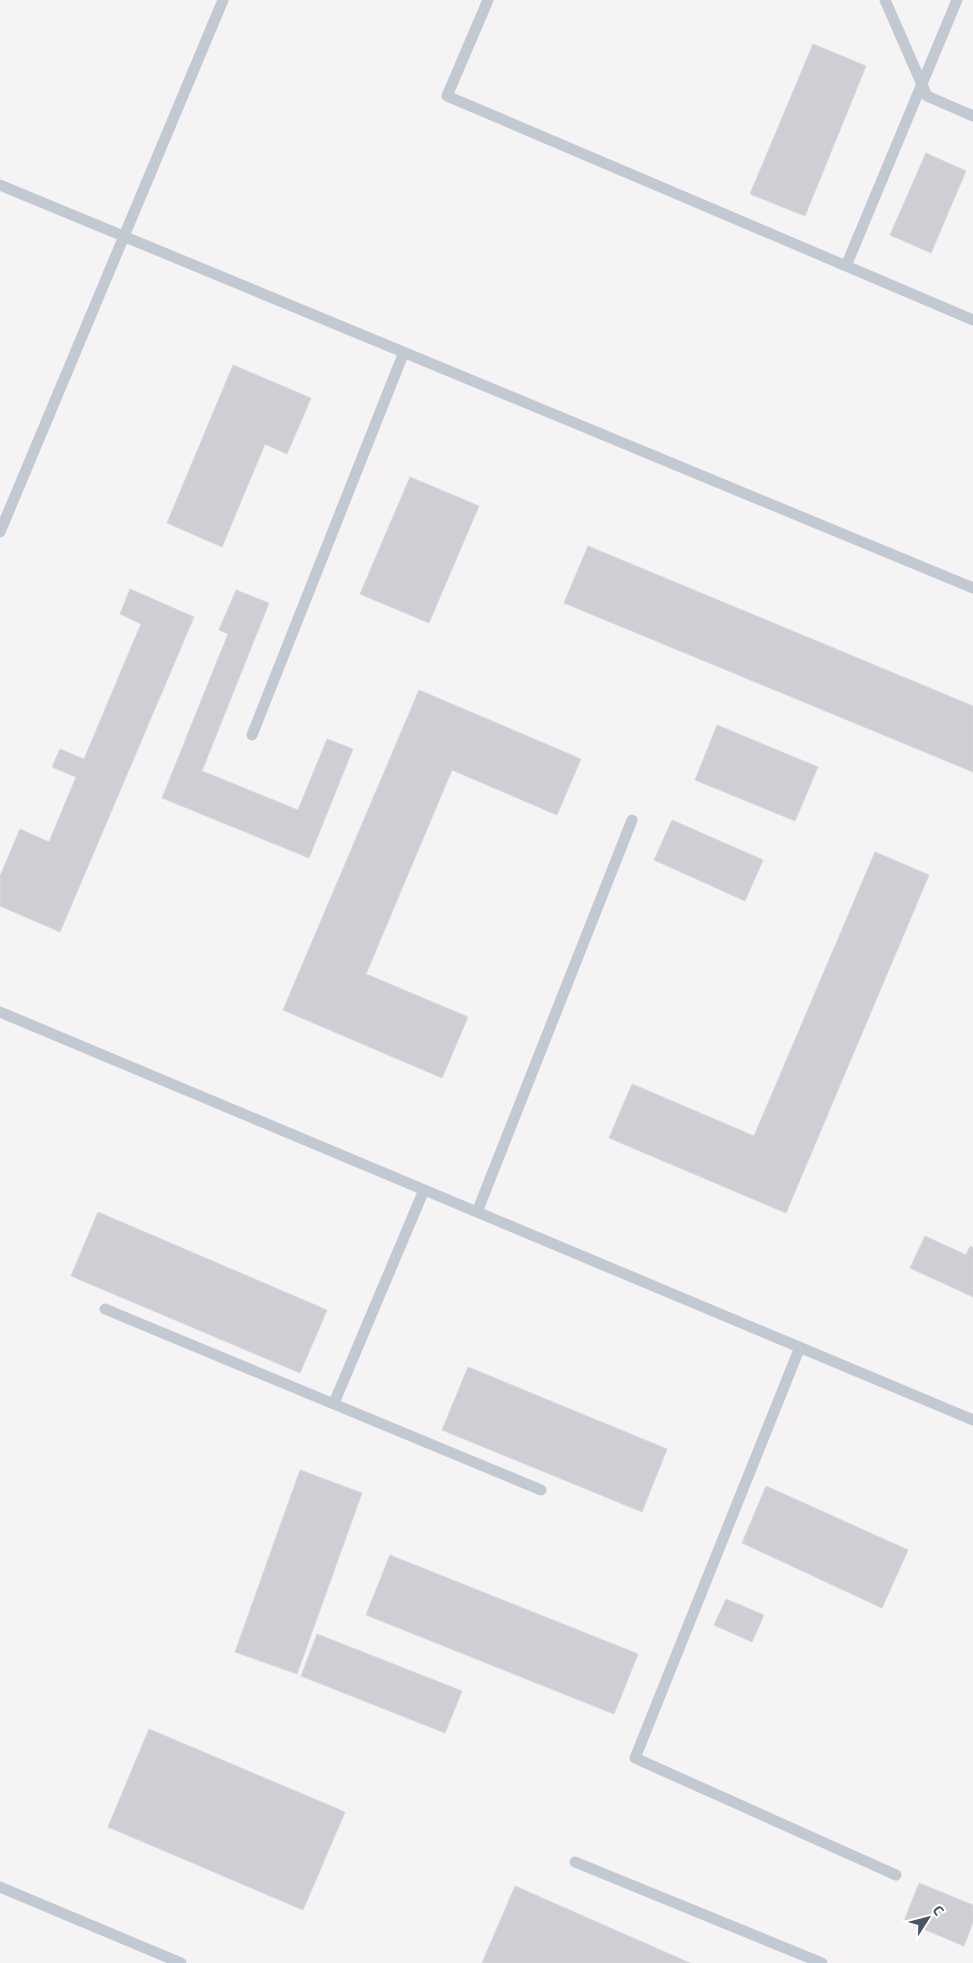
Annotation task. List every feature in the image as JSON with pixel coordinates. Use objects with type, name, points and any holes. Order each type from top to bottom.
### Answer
[{"type":"lane","points":[[0,532],[223,0]]},
{"type":"lane","points":[[488,0],[447,96],[973,320]]},
{"type":"lane","points":[[885,0],[927,96],[973,116]]},
{"type":"lane","points":[[846,266],[957,0]]},
{"type":"lane","points":[[0,185],[973,588]]},
{"type":"lane","points":[[252,735],[404,352]]},
{"type":"lane","points":[[477,1212],[632,820]]},
{"type":"lane","points":[[0,1012],[973,1420]]},
{"type":"lane","points":[[334,1404],[424,1190]]},
{"type":"lane","points":[[105,1309],[541,1490]]},
{"type":"lane","points":[[800,1347],[635,1758],[896,1875]]},
{"type":"lane","points":[[576,1862],[822,1963]]},
{"type":"lane","points":[[0,1888],[173,1961]]},
{"type":"building","points":[[813,44],[866,66],[805,216],[750,194]]},
{"type":"building","points":[[926,153],[966,171],[931,253],[890,235]]},
{"type":"building","points":[[233,365],[311,398],[287,454],[265,444],[222,547],[167,523]]},
{"type":"building","points":[[410,477],[479,506],[429,623],[360,594]]},
{"type":"building","points":[[588,546],[973,706],[973,772],[564,603]]},
{"type":"building","points":[[130,589],[194,617],[60,932],[0,906],[0,876],[20,829],[49,842],[76,777],[52,767],[60,749],[84,759],[141,624],[120,614]]},
{"type":"building","points":[[236,590],[269,603],[202,771],[298,810],[327,739],[353,749],[309,858],[162,798],[228,634],[219,630]]},
{"type":"building","points":[[419,690],[581,759],[557,815],[452,770],[366,974],[468,1017],[442,1078],[283,1010]]},
{"type":"building","points":[[717,725],[818,767],[795,821],[695,780]]},
{"type":"building","points":[[672,820],[763,860],[745,901],[654,860]]},
{"type":"building","points":[[875,852],[929,875],[786,1213],[609,1138],[632,1084],[754,1136]]},
{"type":"building","points":[[98,1212],[327,1310],[300,1373],[71,1276]]},
{"type":"building","points":[[925,1236],[966,1255],[970,1246],[973,1248],[973,1297],[910,1268]]},
{"type":"building","points":[[468,1367],[667,1449],[642,1512],[442,1430]]},
{"type":"building","points":[[300,1470],[362,1493],[297,1674],[235,1652]]},
{"type":"building","points":[[766,1486],[908,1550],[882,1608],[742,1543]]},
{"type":"building","points":[[390,1555],[638,1654],[614,1714],[366,1615]]},
{"type":"building","points":[[726,1599],[764,1615],[752,1642],[714,1625]]},
{"type":"building","points":[[317,1634],[462,1691],[445,1733],[301,1676]]},
{"type":"building","points":[[149,1729],[345,1812],[303,1910],[108,1827]]},
{"type":"building","points":[[919,1883],[973,1905],[973,1922],[964,1946],[904,1921]]},
{"type":"building","points":[[515,1886],[690,1963],[482,1963]]}]
